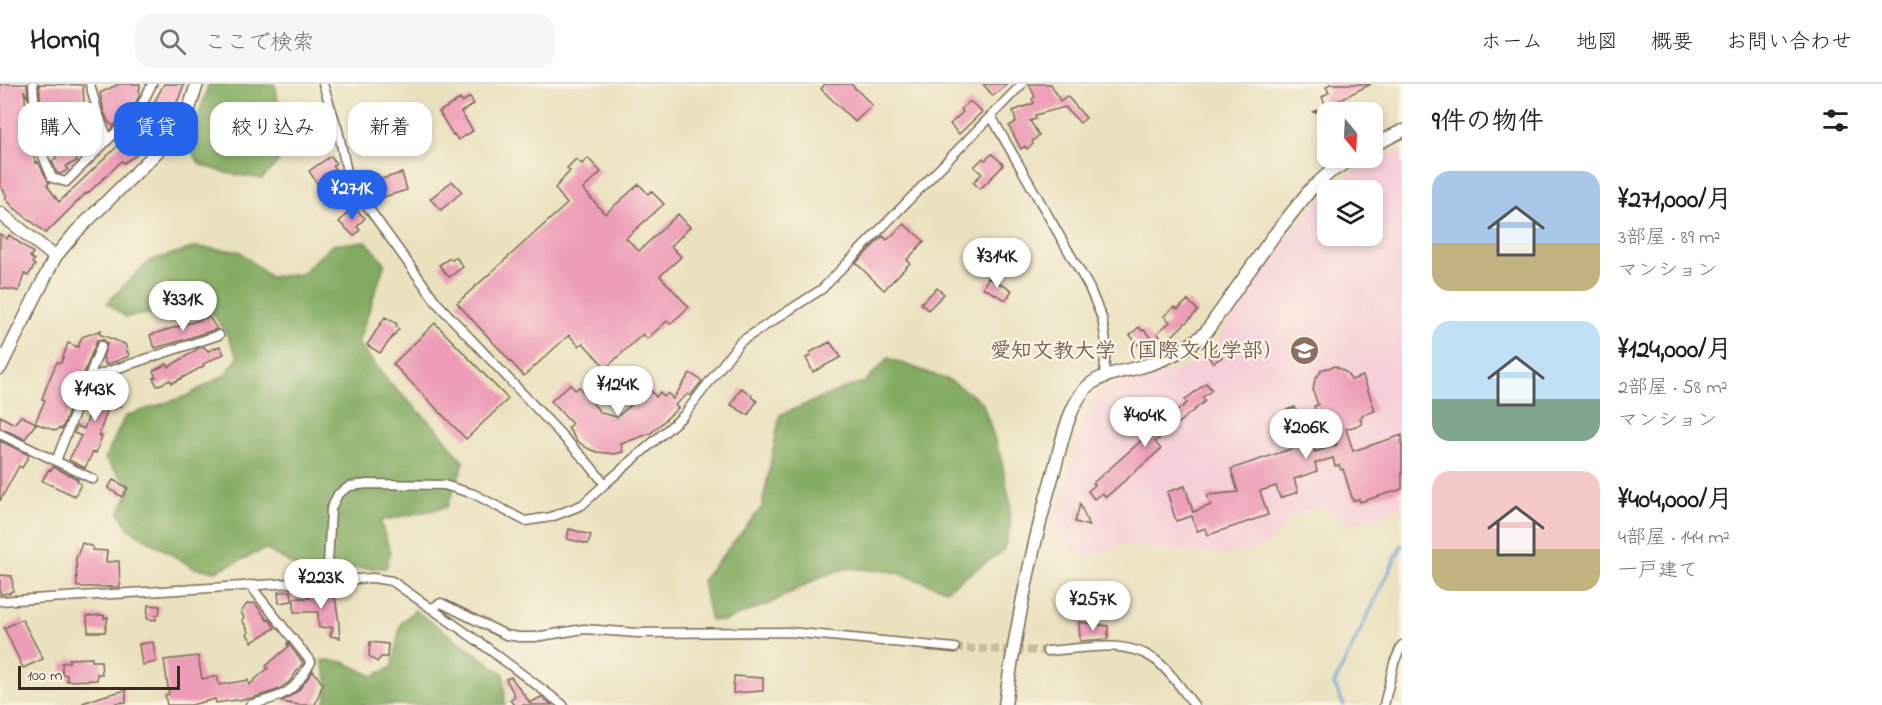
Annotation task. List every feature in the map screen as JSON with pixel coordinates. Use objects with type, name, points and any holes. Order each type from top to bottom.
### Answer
[{"type":"street","points":[[33,84],[37,141],[52,178],[66,182],[140,108],[152,84]]},
{"type":"street","points":[[90,84],[108,139]]},
{"type":"street","points":[[0,368],[55,256],[76,232],[174,135],[188,112],[197,84]]},
{"type":"street","points":[[323,84],[338,130],[347,172],[359,195],[404,259],[437,303],[605,484]]},
{"type":"street","points":[[327,581],[331,509],[338,494],[350,486],[368,484],[444,485],[474,494],[525,521],[551,517],[582,504],[683,416],[740,342],[822,289],[1022,84]]},
{"type":"street","points":[[991,116],[1089,287],[1103,326],[1106,343],[1104,376]]},
{"type":"street","points":[[1383,140],[1402,131]]},
{"type":"street","points":[[1005,705],[1016,627],[1038,525],[1065,428],[1076,402],[1090,384],[1104,376],[1149,365],[1182,352],[1194,343],[1206,332],[1272,238],[1310,190],[1337,168]]},
{"type":"street","points":[[2,219],[55,256]]},
{"type":"street","points":[[88,378],[219,335]]},
{"type":"street","points":[[56,461],[101,346]]},
{"type":"street","points":[[0,434],[93,479]]},
{"type":"street","points":[[0,601],[373,578],[392,581],[563,705]]},
{"type":"street","points":[[250,585],[311,662],[292,690],[250,705]]},
{"type":"street","points":[[432,608],[441,603],[506,635],[519,637],[535,637],[584,629],[648,633],[789,632],[955,648]]},
{"type":"street","points":[[1384,705],[1394,663],[1402,645]]},
{"type":"street","points":[[1047,651],[1107,646],[1141,652],[1155,659],[1194,705]]},
{"type":"shaded area","name":"愛知文教大学（国際文化学部）","points":[[1402,149],[1402,507],[1350,526],[1324,506],[1292,517],[1266,546],[1231,555],[1121,545],[1087,558],[1053,530],[1087,411],[1092,402],[1107,388],[1127,378],[1143,375],[1145,381],[1184,368],[1201,358],[1217,342],[1241,301],[1302,219],[1317,203],[1317,246],[1383,246],[1383,180],[1344,180],[1361,168],[1383,168],[1383,157]]},
{"type":"green space","points":[[209,84],[275,84],[278,102],[210,102],[210,156],[283,156],[262,179],[226,173],[200,164],[194,156],[198,156],[198,117]]},
{"type":"green space","points":[[366,241],[385,263],[358,343],[388,381],[439,431],[464,463],[447,507],[380,521],[390,551],[386,568],[300,569],[266,549],[216,571],[194,568],[129,529],[119,513],[131,488],[105,459],[125,416],[187,396],[226,374],[238,357],[224,329],[207,307],[125,317],[107,303],[149,261],[196,247],[239,251],[270,277],[301,274],[332,245]]},
{"type":"green space","points":[[888,358],[951,381],[982,402],[1001,458],[1010,502],[1010,529],[1003,551],[946,590],[895,572],[848,568],[820,577],[773,602],[724,621],[711,620],[702,581],[762,507],[780,415],[865,382]]},
{"type":"green space","points":[[415,610],[504,674],[505,705],[324,705],[329,686],[322,660],[344,662],[373,676],[392,667],[401,623]]},
{"type":"building","points":[[0,84],[27,84],[28,99],[24,90],[25,102],[18,102],[18,156],[34,156],[49,183],[47,185],[59,202],[114,150],[114,156],[135,156],[124,163],[122,161],[46,233],[13,207],[5,198],[7,196],[0,185]]},
{"type":"building","points":[[39,84],[83,85],[84,102],[41,102]]},
{"type":"building","points":[[119,84],[140,84],[136,102],[114,102],[113,126],[104,112],[100,93]]},
{"type":"building","points":[[164,84],[184,84],[177,102],[154,102]]},
{"type":"building","points":[[825,84],[851,84],[872,105],[855,122],[821,89]]},
{"type":"building","points":[[983,84],[1007,84],[993,96]]},
{"type":"building","points":[[1029,84],[1051,84],[1060,101],[1067,96],[1086,118],[1080,123],[1065,107],[1035,115],[1036,119],[1030,121],[1039,135],[1027,149],[1025,146],[1021,149],[1009,126],[1016,122],[1013,111],[1034,103],[1032,99],[1035,97]]},
{"type":"building","points":[[1330,84],[1371,84],[1339,100],[1340,102],[1324,102],[1322,97],[1329,92],[1326,87]]},
{"type":"building","points":[[470,97],[474,104],[461,112],[473,131],[458,140],[439,112],[460,99],[462,102]]},
{"type":"building","points":[[969,102],[982,112],[959,134],[950,124],[963,112],[961,109]]},
{"type":"building","points":[[992,154],[1003,164],[1002,167],[980,189],[973,182],[982,174],[974,167],[983,158],[985,160]]},
{"type":"building","points":[[56,156],[75,156],[77,161],[66,166],[68,170],[60,174],[57,173],[52,161],[56,159]]},
{"type":"building","points":[[331,156],[336,163],[333,166],[349,190],[331,204],[309,171]]},
{"type":"building","points":[[588,158],[601,172],[583,189],[605,214],[639,184],[648,194],[651,191],[664,204],[626,238],[639,251],[678,214],[690,227],[671,246],[681,257],[660,276],[689,307],[670,324],[667,321],[647,339],[643,334],[606,368],[583,343],[579,346],[569,335],[524,376],[457,303],[567,204],[555,188],[570,171],[567,168],[576,159],[582,164]]},
{"type":"building","points":[[402,173],[407,190],[380,198],[379,193],[368,197],[366,193],[378,180]]},
{"type":"building","points":[[452,181],[462,192],[441,210],[430,199]]},
{"type":"building","points":[[353,207],[365,218],[357,227],[360,230],[354,236],[339,222]]},
{"type":"building","points":[[904,224],[924,241],[907,260],[910,263],[884,290],[856,263],[883,236],[887,240]]},
{"type":"building","points":[[0,234],[7,239],[9,235],[33,253],[30,257],[34,260],[32,263],[35,265],[28,276],[24,274],[19,291],[0,288]]},
{"type":"building","points":[[456,257],[463,267],[449,277],[439,265]]},
{"type":"building","points":[[988,278],[1012,290],[1006,300],[983,288]]},
{"type":"building","points":[[937,288],[944,294],[928,310],[921,303]]},
{"type":"building","points":[[1188,300],[1198,311],[1164,341],[1157,333],[1170,322],[1164,316],[1174,307],[1178,309]]},
{"type":"building","points":[[209,317],[217,329],[155,348],[153,345],[150,335]]},
{"type":"building","points":[[385,317],[397,324],[396,327],[399,329],[380,353],[367,345]]},
{"type":"building","points":[[435,323],[508,399],[466,439],[393,364]]},
{"type":"building","points":[[1139,327],[1156,344],[1141,348],[1130,335]]},
{"type":"building","points":[[101,330],[99,334],[125,344],[129,356],[106,365],[103,357],[107,344],[104,340],[97,340],[62,429],[59,428],[56,431],[35,423],[45,400],[42,399],[47,385],[57,362],[61,363],[68,343],[78,347],[82,337]]},
{"type":"building","points":[[830,342],[841,357],[813,372],[806,358],[811,356],[809,353]]},
{"type":"building","points":[[220,346],[224,354],[172,383],[170,380],[157,386],[153,378],[156,377],[153,371],[167,364],[169,367],[199,348],[204,347],[208,351]]},
{"type":"building","points":[[1215,348],[1222,357],[1213,363],[1206,354]]},
{"type":"building","points":[[1335,366],[1347,373],[1351,380],[1363,376],[1375,411],[1362,415],[1360,418],[1362,424],[1346,429],[1353,451],[1402,435],[1402,489],[1360,502],[1359,499],[1353,501],[1343,469],[1341,470],[1339,465],[1335,466],[1333,458],[1315,463],[1317,471],[1294,479],[1298,492],[1280,498],[1276,486],[1260,491],[1268,515],[1208,535],[1206,528],[1197,531],[1192,516],[1176,521],[1167,492],[1185,486],[1193,512],[1211,505],[1207,495],[1238,492],[1231,469],[1297,447],[1298,444],[1286,410],[1295,407],[1308,443],[1312,442],[1315,452],[1337,445],[1332,428],[1327,430],[1322,418],[1318,419],[1314,406],[1318,405],[1313,391],[1315,378],[1321,372],[1320,370]]},
{"type":"building","points":[[690,373],[702,381],[690,396],[688,394],[675,405],[678,408],[651,433],[621,444],[623,452],[615,454],[597,452],[577,441],[568,428],[572,424],[551,401],[570,384],[575,390],[579,387],[601,413],[617,417],[632,404],[630,402],[649,388],[656,397],[660,392],[664,397],[668,393],[673,399]]},
{"type":"building","points":[[115,379],[122,406],[115,408],[114,404],[109,405],[99,435],[102,436],[96,453],[93,452],[85,468],[69,460],[81,436],[74,433],[77,426],[84,429],[91,410],[84,406],[91,389],[97,391],[99,386],[109,389],[107,381]]},
{"type":"building","points":[[1206,383],[1212,390],[1202,398],[1205,401],[1155,442],[1161,449],[1106,497],[1102,493],[1094,499],[1088,491],[1095,485],[1093,483],[1187,403],[1185,400]]},
{"type":"building","points":[[741,388],[757,401],[748,415],[731,405]]},
{"type":"building","points":[[0,416],[14,424],[21,416],[36,423],[25,439],[0,428]]},
{"type":"building","points":[[0,441],[29,455],[22,468],[19,466],[0,501]]},
{"type":"building","points":[[53,467],[78,479],[77,481],[81,484],[75,496],[42,481],[49,469]]},
{"type":"building","points":[[113,480],[128,488],[122,497],[108,488]]},
{"type":"building","points":[[1080,504],[1089,526],[1075,522]]},
{"type":"building","points":[[569,529],[591,535],[588,544],[567,539]]},
{"type":"building","points":[[82,543],[93,547],[92,550],[107,551],[106,562],[119,561],[120,587],[77,587],[76,559]]},
{"type":"building","points":[[0,575],[12,576],[13,591],[0,594]]},
{"type":"building","points":[[291,591],[292,601],[279,603],[278,592]]},
{"type":"building","points":[[334,592],[340,638],[330,636],[333,627],[319,628],[318,612],[294,612],[294,598],[310,598],[310,594]]},
{"type":"building","points":[[255,603],[275,628],[252,642],[247,634],[249,632],[242,620],[244,618],[241,612],[247,604]]},
{"type":"building","points":[[148,605],[160,606],[156,620],[147,619]]},
{"type":"building","points":[[104,615],[104,618],[108,617],[105,632],[88,632],[87,616]]},
{"type":"building","points":[[22,619],[43,659],[23,668],[4,628]]},
{"type":"building","points":[[1079,622],[1108,626],[1108,639],[1080,641]]},
{"type":"building","points":[[153,642],[156,662],[142,665],[139,644]]},
{"type":"building","points":[[287,642],[303,663],[289,682],[277,690],[252,698],[216,703],[215,699],[191,705],[167,705],[165,695],[169,694],[164,660],[198,656],[202,679],[217,676],[219,685],[248,680],[249,685],[288,647]]},
{"type":"building","points":[[370,642],[388,644],[387,657],[381,657],[377,662],[369,656]]},
{"type":"building","points":[[92,658],[92,661],[101,661],[102,674],[97,674],[97,680],[67,681],[67,675],[62,674],[62,663],[69,662],[69,659]]},
{"type":"building","points":[[313,671],[323,684],[315,705],[281,702],[298,691]]},
{"type":"building","points":[[734,676],[763,678],[763,691],[733,693]]},
{"type":"building","points":[[511,677],[530,703],[541,697],[552,705],[514,705],[510,700],[515,696],[506,679]]},
{"type":"building","points":[[126,690],[126,702],[116,703],[117,705],[84,705],[83,703],[103,696]]},
{"type":"waterway","points":[[1344,705],[1334,684],[1402,545]]},
{"type":"tunnel","points":[[955,648],[1047,651]]},
{"type":"place","name":"愛知文教大学（国際文化学部）","points":[[1305,350]]}]
